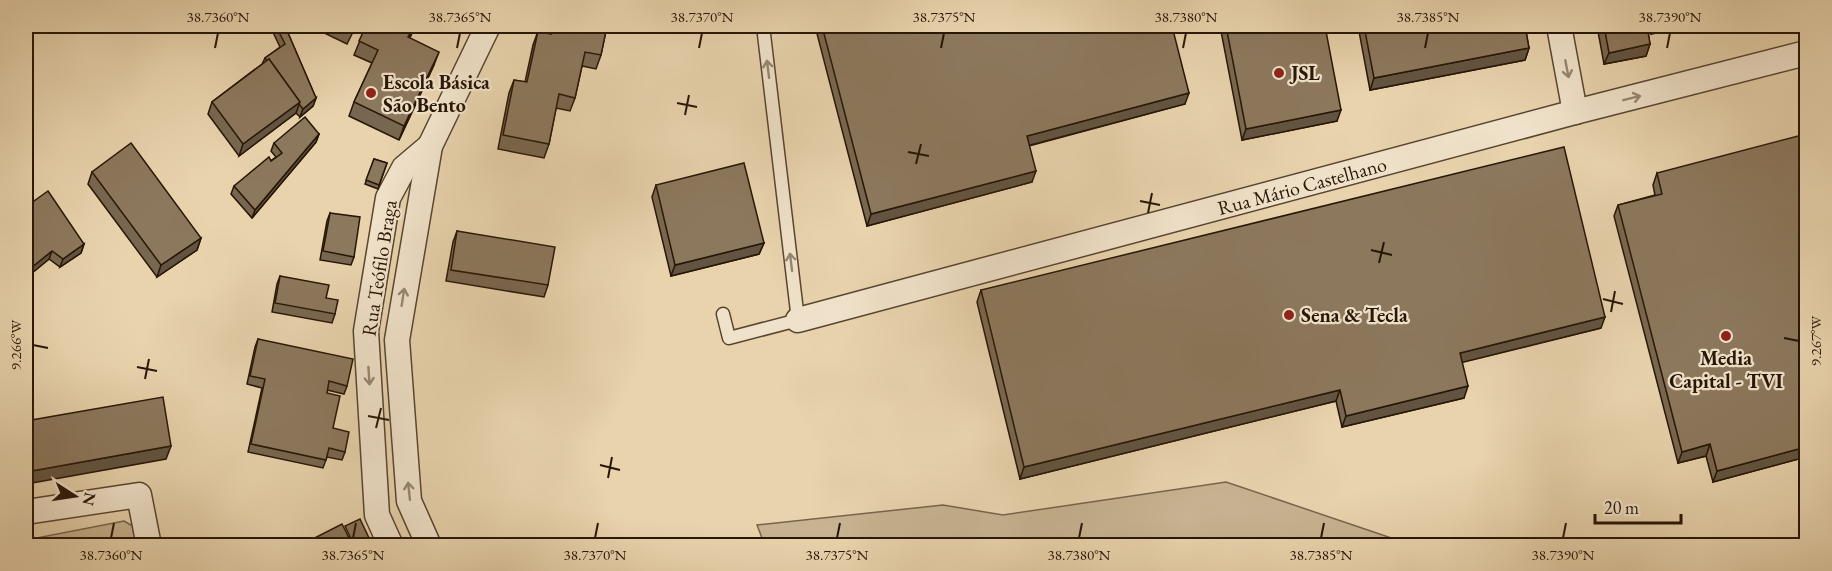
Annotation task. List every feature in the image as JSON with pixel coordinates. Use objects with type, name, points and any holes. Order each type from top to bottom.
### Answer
[{"type":"street","name":"Rua Teófilo Braga","points":[[429,546],[409,501],[397,340],[430,146],[488,26]]},
{"type":"street","points":[[1559,26],[1575,112]]},
{"type":"street","name":"Rua Mário Castelhano","points":[[798,321],[1575,112],[1806,53]]},
{"type":"street","name":"Rua Teófilo Braga","points":[[391,546],[377,514],[366,331],[388,198],[404,168],[430,146]]},
{"type":"street","points":[[26,512],[139,495],[149,546]]},
{"type":"lane","points":[[723,315],[729,338],[798,321],[763,26]]},
{"type":"shaded area","points":[[1226,482],[1412,545],[765,546],[757,525],[943,505],[1003,515]]},
{"type":"shaded area","points":[[124,521],[136,528],[140,546],[26,546],[26,540]]},
{"type":"building","points":[[276,26],[285,26],[316,98],[303,109],[269,59],[267,61],[265,58],[285,44]]},
{"type":"building","points":[[342,26],[355,26],[352,30]]},
{"type":"building","points":[[366,26],[414,26],[408,37],[439,52],[404,126],[354,102],[378,50],[359,41]]},
{"type":"building","points":[[552,26],[607,26],[601,55],[585,52],[575,98],[559,94],[549,144],[503,135],[514,80],[527,82],[538,31],[551,34]]},
{"type":"building","points":[[822,26],[1172,26],[1189,93],[1027,136],[1036,171],[871,214]]},
{"type":"building","name":"JSL","points":[[1226,26],[1325,26],[1341,110],[1246,129]]},
{"type":"building","points":[[1364,26],[1525,26],[1529,48],[1374,78]]},
{"type":"building","points":[[1604,26],[1647,26],[1650,44],[1609,53]]},
{"type":"building","points":[[269,59],[300,102],[243,144],[212,102]]},
{"type":"building","points":[[305,117],[319,134],[255,210],[234,186],[269,157],[271,161],[282,153],[274,143]]},
{"type":"building","name":"Media Capital - TVI","points":[[1806,134],[1806,447],[1717,471],[1710,444],[1682,452],[1618,205],[1662,194],[1657,173]]},
{"type":"building","points":[[131,143],[201,238],[161,265],[92,172]]},
{"type":"building","name":"Sena & Tecla","points":[[1564,147],[1605,317],[1460,353],[1468,386],[1346,416],[1340,390],[1024,467],[981,290]]},
{"type":"building","points":[[374,159],[387,163],[379,185],[366,180]]},
{"type":"building","points":[[744,163],[764,243],[675,265],[656,185]]},
{"type":"building","points":[[48,191],[84,244],[63,259],[52,251],[26,272],[26,221],[31,217],[27,206]]},
{"type":"building","points":[[330,213],[360,217],[354,257],[323,251]]},
{"type":"building","points":[[457,231],[555,247],[548,285],[451,270]]},
{"type":"building","points":[[280,276],[329,285],[326,298],[338,300],[335,314],[275,303]]},
{"type":"building","points":[[258,339],[353,359],[347,386],[329,381],[327,393],[340,396],[333,428],[349,432],[345,452],[329,448],[326,460],[251,444],[265,379],[250,376]]},
{"type":"building","points":[[163,397],[171,446],[26,472],[26,421]]},
{"type":"building","points":[[360,519],[369,538],[354,545],[345,526]]},
{"type":"building","points":[[342,524],[353,546],[299,546]]},
{"type":"place","name":"JSL","points":[[1279,73]]},
{"type":"place","name":"Escola Básica São Bento","points":[[371,93]]},
{"type":"place","name":"Sena & Tecla","points":[[1289,315]]},
{"type":"place","name":"Media Capital - TVI","points":[[1726,336]]}]
